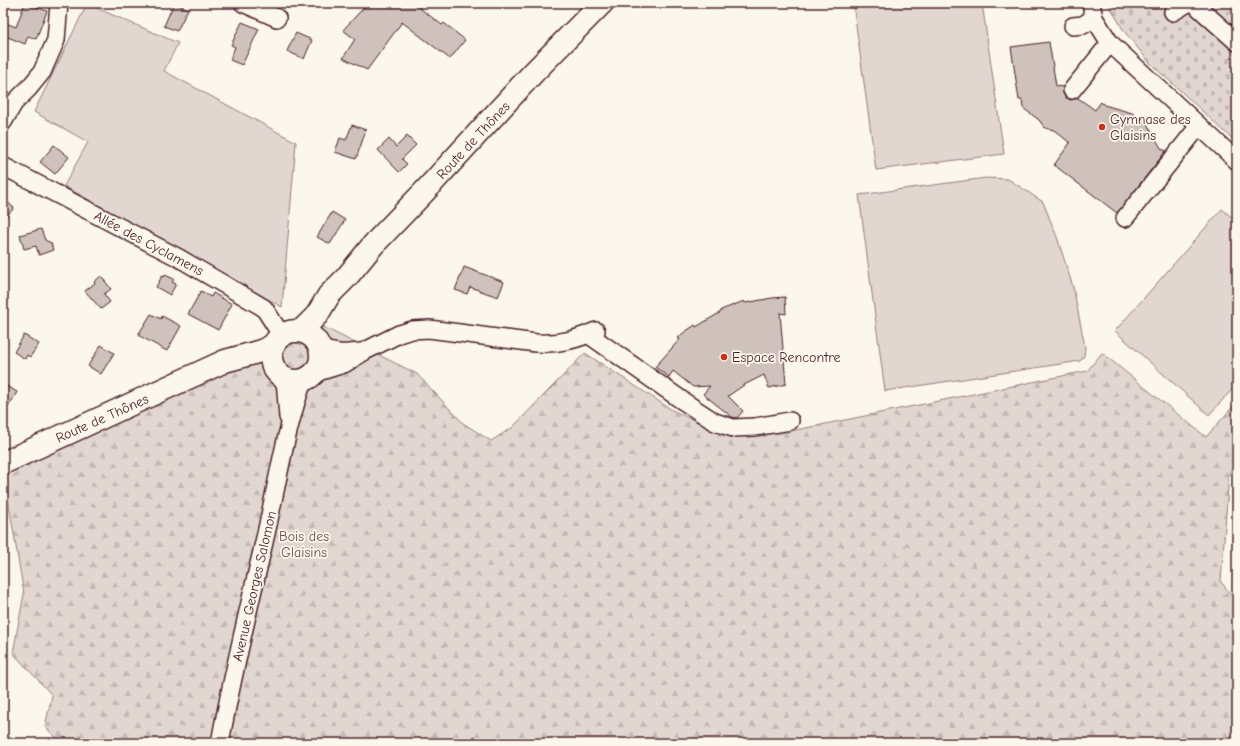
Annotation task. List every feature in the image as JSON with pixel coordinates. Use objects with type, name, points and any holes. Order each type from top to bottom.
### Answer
[{"type":"main road","name":"Route de Thônes","points":[[3,463],[225,361],[299,340],[325,319],[346,278],[373,245],[539,67],[602,3]]},
{"type":"main road","points":[[299,340],[321,362],[294,376],[272,361],[271,353],[299,340]]},
{"type":"main road","name":"Route de Thônes","points":[[201,373],[250,364],[264,365],[294,376]]},
{"type":"street","points":[[3,122],[14,103],[30,88],[42,72],[56,40],[59,3]]},
{"type":"street","points":[[243,3],[277,18]]},
{"type":"street","points":[[1173,12],[1188,3]]},
{"type":"street","points":[[1196,3],[1199,8],[1237,42]]},
{"type":"street","points":[[1073,26],[1083,25],[1093,10],[1110,43],[1237,161]]},
{"type":"street","points":[[1072,90],[1110,43]]},
{"type":"street","points":[[1125,218],[1199,126]]},
{"type":"street","name":"Allée des Cyclamens","points":[[3,166],[179,258],[264,308],[299,340]]},
{"type":"street","points":[[294,376],[344,364],[365,351],[399,334],[421,329],[536,343],[568,342],[592,333],[683,401],[715,422],[734,428],[755,427],[790,421]]},
{"type":"street","points":[[299,340],[333,353],[347,354],[365,351]]},
{"type":"street","name":"Avenue Georges Salomon","points":[[220,743],[229,692],[288,429],[294,376]]},
{"type":"green space","points":[[853,3],[982,3],[1004,154],[876,170]]},
{"type":"green space","points":[[1108,3],[1237,3],[1237,143],[1150,63],[1124,31]]},
{"type":"green space","points":[[87,4],[178,43],[164,71],[296,142],[282,307],[64,186],[88,142],[34,112]]},
{"type":"green space","points":[[986,178],[1008,179],[1043,202],[1057,237],[1073,287],[1085,347],[1084,356],[1080,361],[885,391],[859,195]]},
{"type":"green space","points":[[1222,209],[1237,222],[1237,384],[1209,415],[1115,331]]},
{"type":"green space","name":"Bois des Glaisins","points":[[313,322],[417,374],[463,423],[491,441],[513,427],[585,353],[672,410],[706,426],[740,436],[781,433],[1087,371],[1102,353],[1206,437],[1237,402],[1237,463],[1229,473],[1221,582],[1237,602],[1237,743],[62,743],[45,727],[52,695],[13,653],[24,594],[3,469],[137,402]]},
{"type":"building","points":[[25,3],[47,11],[36,39],[28,36],[25,44],[3,35],[3,22],[16,27]]},
{"type":"building","points":[[174,3],[188,9],[177,31],[164,26]]},
{"type":"building","points":[[368,3],[413,3],[442,25],[444,23],[465,40],[450,59],[402,22],[367,70],[343,58],[355,39],[343,30]]},
{"type":"building","points":[[242,22],[259,29],[242,65],[230,60],[235,47],[231,45]]},
{"type":"building","points":[[296,33],[312,40],[304,59],[287,51]]},
{"type":"building","name":"Gymnase des Glaisins","points":[[1049,42],[1056,86],[1063,87],[1065,97],[1071,100],[1078,98],[1095,110],[1101,102],[1104,105],[1132,113],[1147,124],[1161,148],[1166,151],[1117,213],[1054,165],[1070,143],[1054,130],[1045,128],[1039,120],[1023,108],[1022,100],[1019,100],[1011,47]]},
{"type":"building","points":[[352,125],[366,130],[356,159],[335,152],[340,138],[346,140]]},
{"type":"building","points":[[407,136],[416,145],[402,159],[407,164],[399,172],[378,150],[389,139],[396,147]]},
{"type":"building","points":[[54,145],[69,157],[55,174],[40,162]]},
{"type":"building","points":[[3,198],[14,208],[3,220]]},
{"type":"building","points":[[332,212],[345,220],[330,244],[317,237]]},
{"type":"building","points":[[41,229],[45,240],[51,243],[53,250],[39,255],[36,246],[24,249],[20,235]]},
{"type":"building","points":[[464,267],[504,282],[498,297],[470,287],[467,294],[455,290]]},
{"type":"building","points":[[165,275],[174,279],[172,282],[176,284],[170,295],[156,287],[162,276],[164,277]]},
{"type":"building","points":[[101,276],[111,289],[104,294],[110,302],[101,309],[85,291]]},
{"type":"building","points":[[201,291],[211,297],[213,293],[232,304],[218,330],[188,314]]},
{"type":"building","name":"Espace Rencontre","points":[[785,297],[786,314],[780,313],[786,384],[769,388],[764,375],[744,385],[728,396],[743,411],[737,418],[732,417],[703,394],[710,386],[693,387],[673,371],[669,377],[655,367],[680,339],[678,338],[682,334],[695,325],[696,327],[721,312],[721,310],[744,301],[745,303]]},
{"type":"building","points":[[151,314],[161,319],[162,316],[181,326],[167,351],[138,335]]},
{"type":"building","points":[[24,335],[39,344],[30,357],[27,355],[25,359],[14,352]]},
{"type":"building","points":[[101,345],[114,353],[101,374],[88,366]]},
{"type":"building","points":[[3,384],[17,392],[3,416]]},
{"type":"place","name":"Gymnase des Glaisins","points":[[1102,127]]},
{"type":"place","name":"Espace Rencontre","points":[[724,357]]}]
